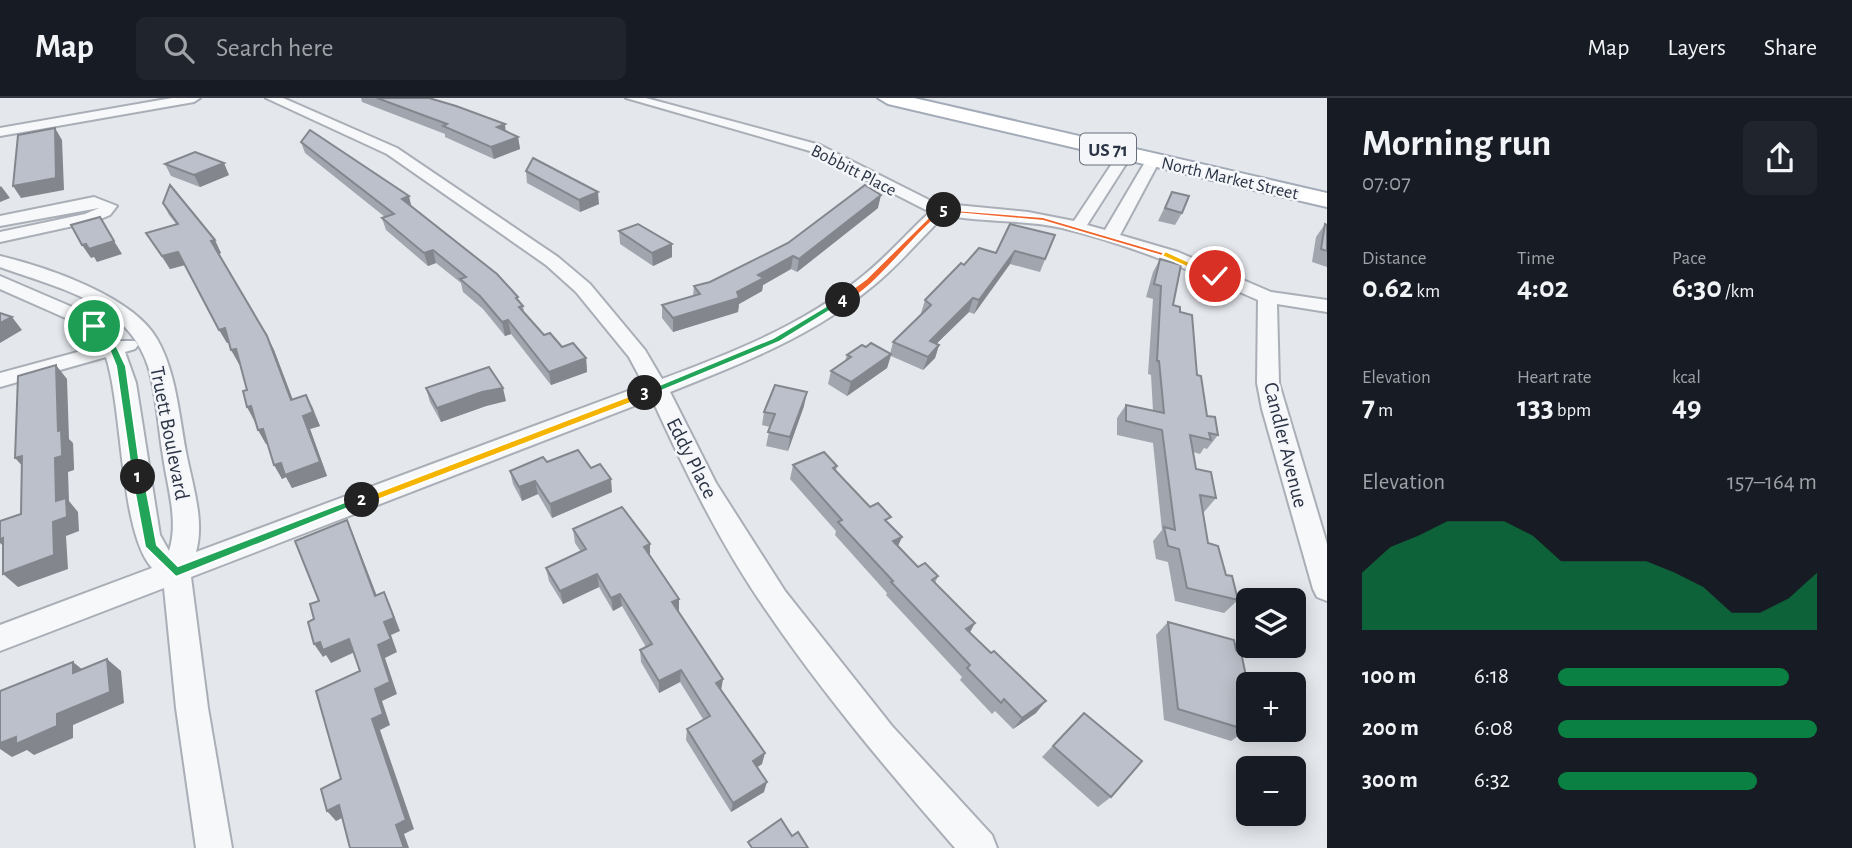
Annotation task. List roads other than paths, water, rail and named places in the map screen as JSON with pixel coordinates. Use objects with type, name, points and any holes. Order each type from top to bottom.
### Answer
[{"type":"main road","name":"North Market Street","points":[[888,98],[1327,200]]},
{"type":"street","points":[[0,132],[194,98]]},
{"type":"street","name":"Eddy Place","points":[[272,98],[391,150],[552,261],[611,319],[657,389],[705,487],[775,600],[880,737],[979,848]]},
{"type":"street","name":"Bobbitt Place","points":[[632,98],[815,148],[906,197],[941,210],[1028,217],[1078,228],[1172,256],[1267,297],[1327,306]]},
{"type":"street","points":[[1078,228],[1126,153]]},
{"type":"street","points":[[1110,237],[1153,160]]},
{"type":"street","points":[[0,221],[94,202],[109,206],[104,212],[90,218],[0,237]]},
{"type":"street","points":[[0,638],[737,358],[820,315],[869,281],[941,210]]},
{"type":"street","name":"Truett Boulevard","points":[[0,261],[105,300],[129,318],[147,340],[159,368],[186,521],[185,543],[176,572],[192,708],[214,848]]},
{"type":"street","name":"Truett Boulevard","points":[[0,282],[86,320],[114,349],[125,383],[147,535],[159,558],[176,572]]},
{"type":"street","name":"Candler Avenue","points":[[1267,297],[1268,383],[1273,409],[1327,589]]},
{"type":"street","points":[[0,380],[147,340]]}]
